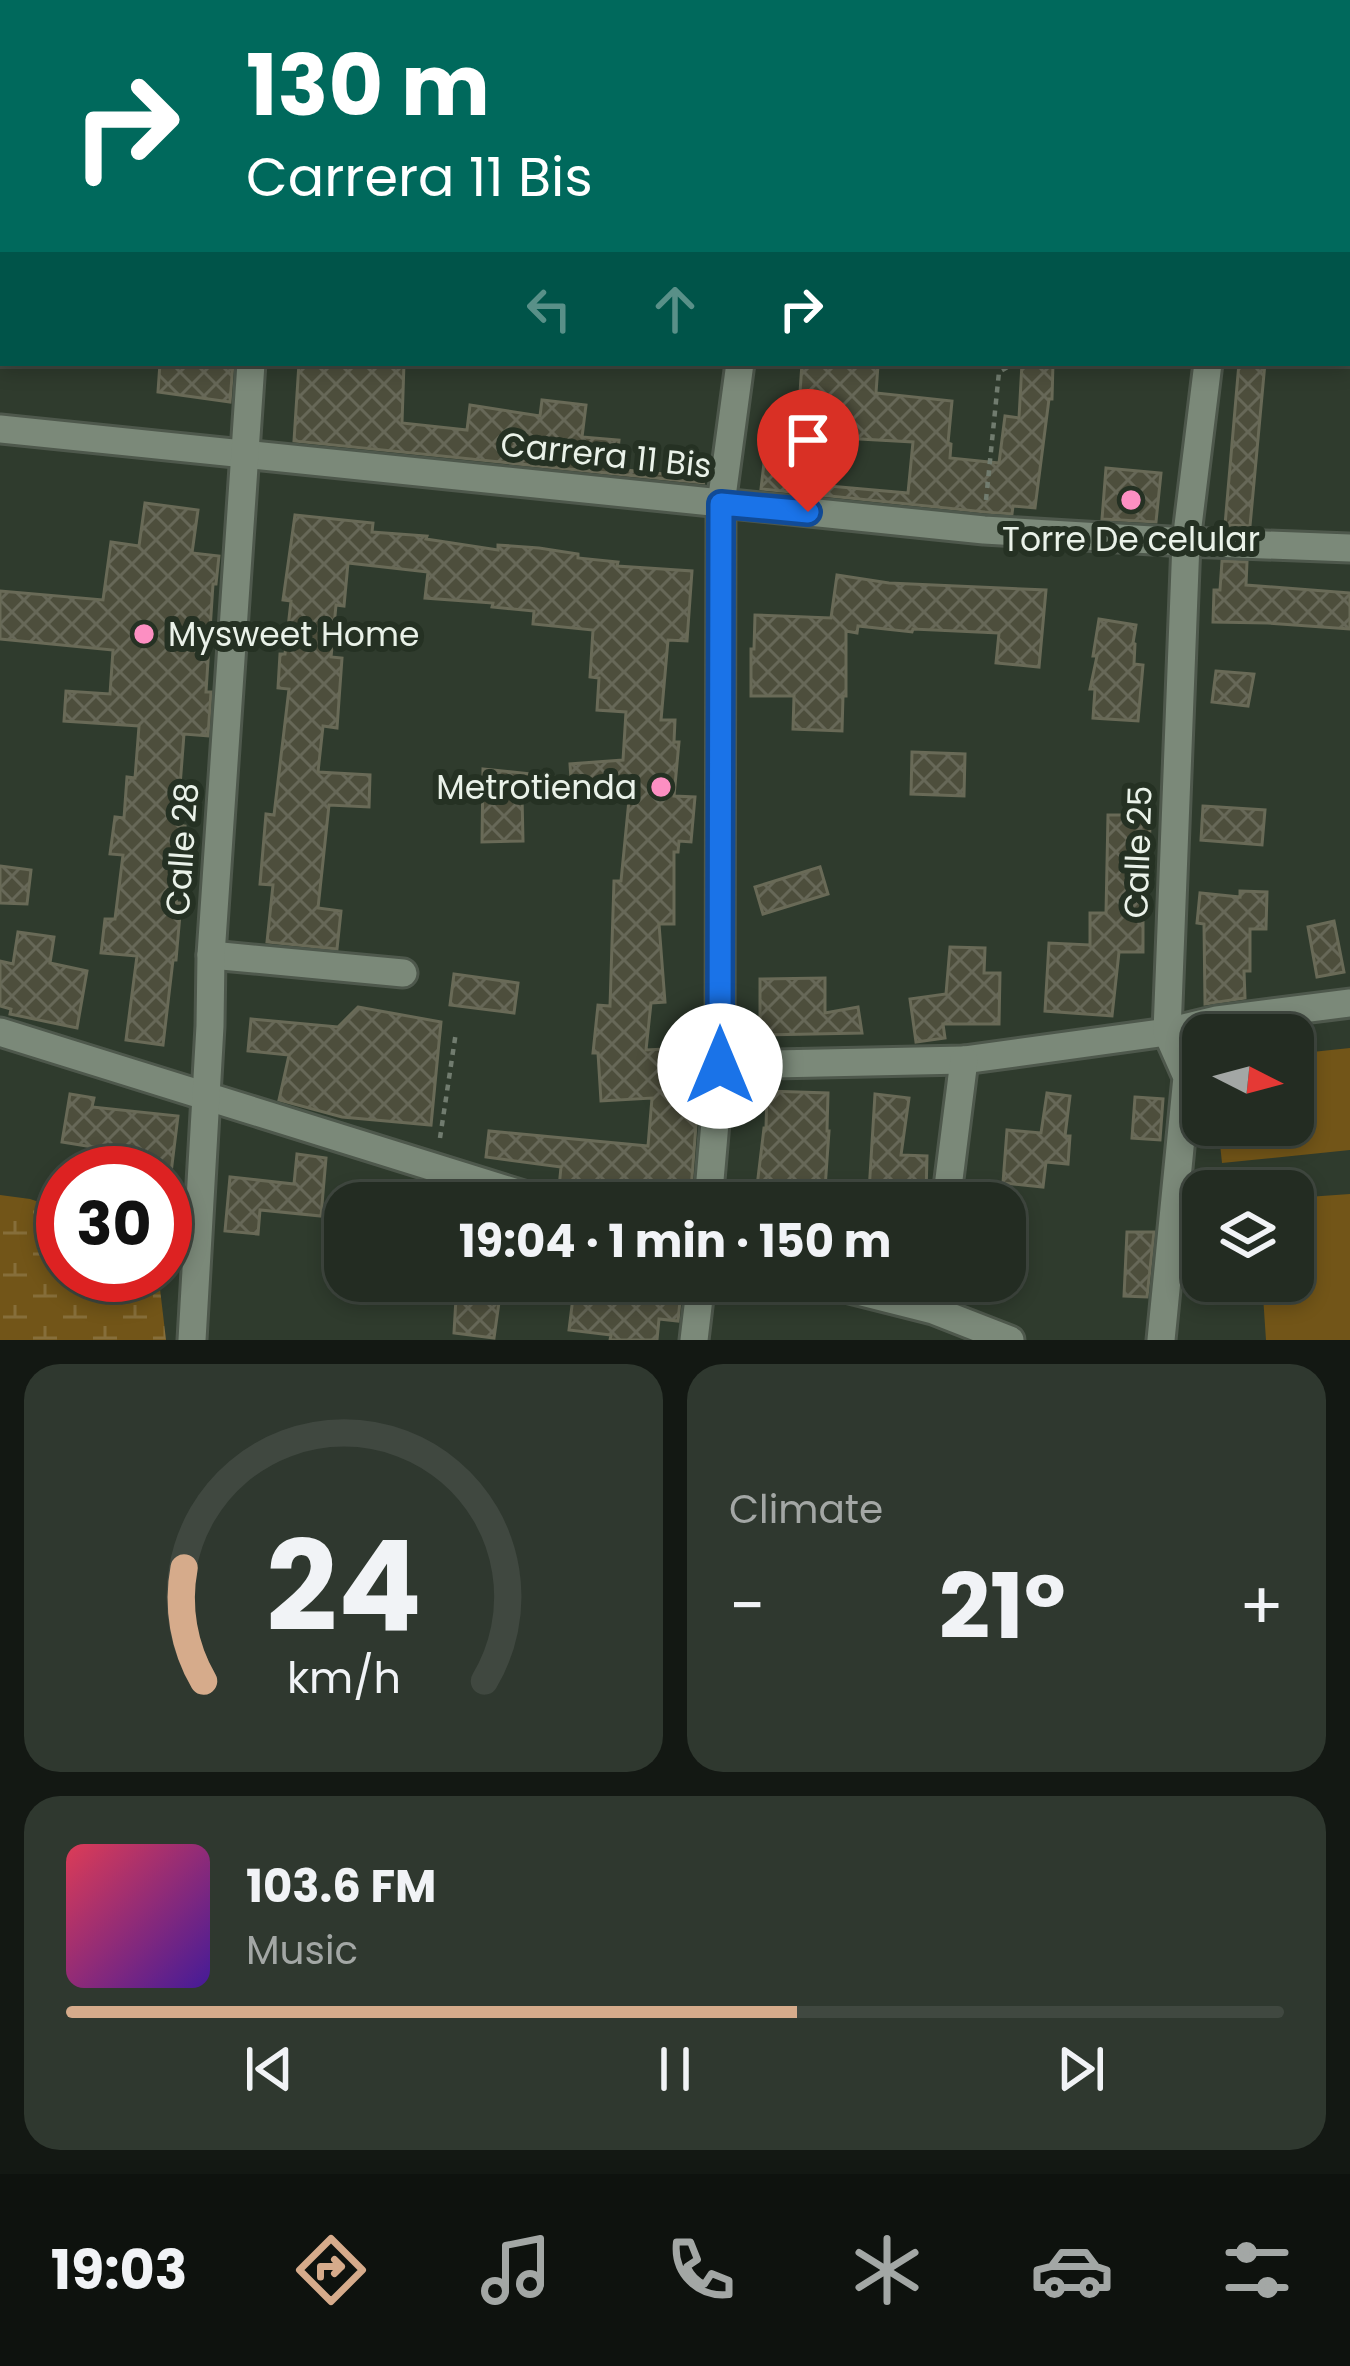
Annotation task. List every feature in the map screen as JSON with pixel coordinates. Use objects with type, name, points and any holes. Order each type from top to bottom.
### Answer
[{"type":"street","name":"Calle 28","points":[[192,1340],[211,955],[251,366]]},
{"type":"street","points":[[710,1182],[720,1066],[721,504],[740,366]]},
{"type":"street","name":"Calle 25","points":[[1161,1340],[1187,1077],[1167,1032],[1186,542],[1208,366]]},
{"type":"street","name":"Carrera 11 Bis","points":[[0,429],[984,530],[1350,548]]},
{"type":"street","points":[[211,955],[403,973]]},
{"type":"street","points":[[720,1066],[964,1060],[1350,1004]]},
{"type":"street","points":[[0,1032],[482,1182]]},
{"type":"street","points":[[949,1182],[964,1060]]},
{"type":"street","points":[[694,1340],[698,1302]]},
{"type":"street","points":[[901,1302],[1010,1340]]},
{"type":"street","points":[[933,1310],[934,1302]]},
{"type":"path","points":[[984,530],[999,372],[1009,366]]},
{"type":"path","points":[[435,1167],[456,1032]]},
{"type":"green space","points":[[1350,1048],[1350,1150],[1222,1163],[1220,1146],[1314,1146],[1314,1052]]},
{"type":"green space","points":[[1350,1194],[1350,1340],[1266,1340],[1263,1302],[1314,1302],[1314,1197]]},
{"type":"green space","points":[[0,1195],[36,1201],[36,1302],[162,1302],[166,1340],[0,1340]]},
{"type":"building","points":[[160,366],[233,366],[230,402],[158,392]]},
{"type":"building","points":[[299,366],[404,366],[402,423],[467,430],[470,405],[540,416],[542,400],[586,405],[582,437],[619,440],[616,469],[675,475],[674,480],[294,441]]},
{"type":"building","points":[[802,366],[878,366],[876,393],[952,401],[950,458],[999,463],[1005,416],[1019,418],[1022,366],[1053,366],[1035,508],[1013,506],[1012,514],[761,489],[767,437],[800,442],[795,483],[908,493],[913,442],[807,436],[809,394],[800,393]]},
{"type":"building","points":[[1239,366],[1265,366],[1250,526],[1225,525]]},
{"type":"building","name":"Torre De celular","points":[[1106,468],[1161,473],[1156,522],[1102,519]]},
{"type":"building","points":[[145,503],[198,510],[192,553],[219,556],[206,692],[211,692],[208,736],[184,734],[177,825],[185,826],[176,903],[181,903],[163,1045],[126,1040],[137,956],[101,953],[105,919],[115,919],[123,855],[110,854],[115,817],[124,818],[127,777],[135,778],[139,726],[64,721],[66,691],[110,694],[113,650],[0,639],[0,591],[103,600],[111,542],[139,546]]},
{"type":"building","points":[[295,515],[373,523],[372,532],[427,536],[498,550],[498,545],[539,548],[618,562],[617,566],[692,571],[687,641],[668,640],[661,720],[675,720],[674,742],[679,742],[674,796],[695,797],[691,842],[679,841],[678,852],[674,852],[674,924],[659,924],[665,1002],[651,1003],[646,1050],[702,1047],[692,1182],[560,1182],[561,1167],[486,1157],[489,1131],[648,1146],[652,1098],[601,1101],[598,1053],[593,1053],[598,1005],[610,1006],[614,881],[621,881],[629,800],[572,795],[570,764],[623,760],[626,712],[597,710],[599,678],[590,677],[593,630],[533,624],[534,611],[492,607],[493,603],[425,598],[428,572],[348,563],[344,606],[336,605],[331,657],[342,658],[337,728],[323,726],[318,772],[370,775],[369,807],[329,805],[318,908],[341,911],[337,949],[267,942],[273,885],[260,884],[266,814],[274,815],[289,689],[278,688],[291,601],[283,600]]},
{"type":"building","points":[[1222,561],[1247,562],[1246,585],[1350,593],[1350,629],[1213,622],[1214,590],[1220,590]]},
{"type":"building","points":[[837,575],[889,583],[1046,590],[1039,667],[996,663],[999,633],[858,626],[857,633],[846,631],[842,731],[793,729],[794,696],[751,696],[755,615],[831,618]]},
{"type":"building","points":[[1099,619],[1136,625],[1134,664],[1143,665],[1138,721],[1093,718],[1095,689],[1090,689]]},
{"type":"building","points":[[1216,671],[1254,674],[1248,706],[1212,702]]},
{"type":"building","points":[[912,752],[965,754],[964,796],[911,794]]},
{"type":"building","points":[[483,769],[569,778],[567,799],[522,796],[523,841],[482,842]]},
{"type":"building","points":[[1203,806],[1265,810],[1262,845],[1201,840]]},
{"type":"building","points":[[1108,815],[1150,815],[1143,952],[1119,952],[1112,1016],[1045,1011],[1049,943],[1090,945],[1090,913],[1106,913]]},
{"type":"building","points":[[0,866],[31,870],[27,904],[0,903]]},
{"type":"building","points":[[820,867],[828,894],[763,914],[755,887]]},
{"type":"building","points":[[1240,891],[1267,892],[1266,929],[1250,929],[1245,998],[1205,1004],[1204,924],[1197,923],[1200,893],[1240,897]]},
{"type":"building","points":[[1334,921],[1344,972],[1317,977],[1308,927]]},
{"type":"building","points":[[18,932],[54,937],[50,963],[87,971],[77,1028],[10,1014],[11,1009],[0,1006],[0,961],[13,964]]},
{"type":"building","points":[[950,947],[985,948],[984,973],[1000,973],[999,1024],[943,1024],[945,1038],[916,1042],[910,999],[946,994]]},
{"type":"building","points":[[454,974],[518,983],[514,1013],[450,1005]]},
{"type":"building","points":[[825,978],[825,1013],[858,1007],[862,1033],[760,1035],[760,979]]},
{"type":"building","points":[[358,1007],[441,1022],[431,1125],[342,1117],[279,1100],[289,1055],[248,1051],[251,1019],[338,1027]]},
{"type":"building","points":[[767,1091],[828,1093],[825,1182],[758,1182]]},
{"type":"building","points":[[1047,1093],[1070,1096],[1065,1136],[1070,1136],[1068,1164],[1046,1162],[1043,1187],[1003,1182],[1007,1130],[1041,1133]]},
{"type":"building","points":[[70,1094],[94,1098],[92,1107],[178,1116],[174,1146],[62,1142]]},
{"type":"building","points":[[875,1094],[909,1098],[901,1155],[927,1156],[926,1182],[870,1182]]},
{"type":"building","points":[[1135,1097],[1163,1099],[1160,1140],[1132,1138]]},
{"type":"building","points":[[297,1154],[326,1158],[321,1216],[260,1210],[258,1234],[225,1231],[230,1177],[294,1184]]},
{"type":"building","points":[[1127,1232],[1154,1232],[1147,1297],[1124,1296]]},
{"type":"building","points":[[456,1302],[499,1302],[494,1338],[454,1333]]},
{"type":"building","points":[[572,1302],[680,1302],[678,1321],[659,1319],[657,1340],[610,1340],[611,1335],[569,1330]]},
{"type":"place","name":"Torre De celular","points":[[1131,500]]},
{"type":"place","name":"Mysweet Home","points":[[144,634]]},
{"type":"place","name":"Metrotienda","points":[[661,787]]},
{"type":"route","points":[[720,1066],[721,504],[808,512]]}]
